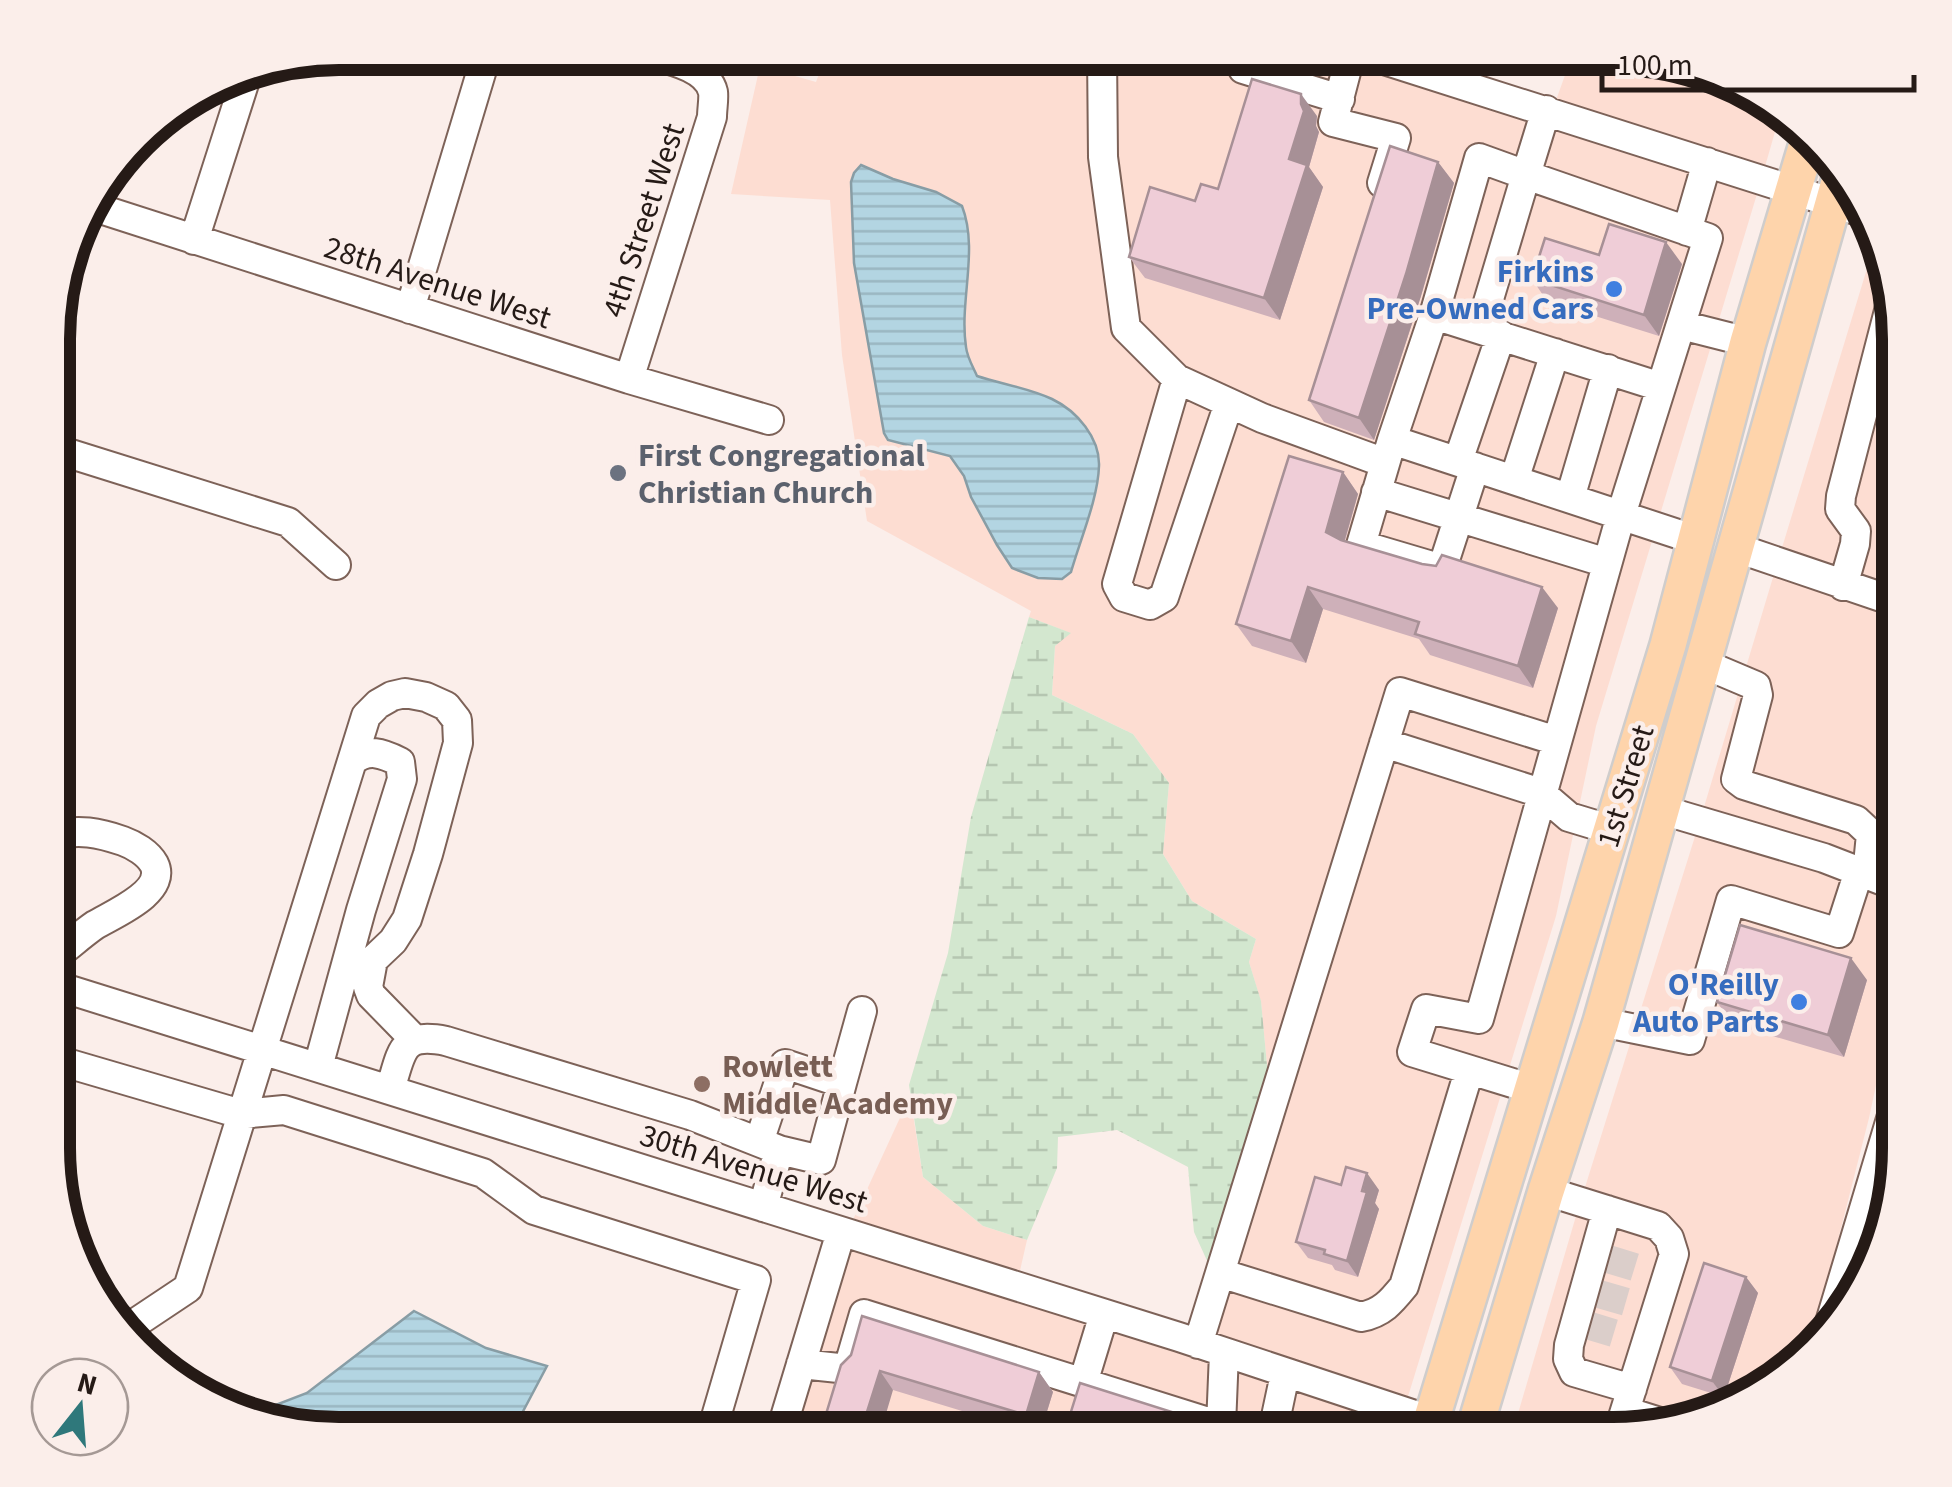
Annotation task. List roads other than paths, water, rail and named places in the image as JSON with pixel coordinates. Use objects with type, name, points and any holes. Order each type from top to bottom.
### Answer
[{"type":"main road","name":"1st Street","points":[[1432,1417],[1668,645],[1748,342],[1804,151]]},
{"type":"main road","name":"1st Street","points":[[1477,1417],[1602,1022],[1837,190]]},
{"type":"main road","points":[[1662,810],[1653,804],[1649,788],[1700,601],[1696,540]]},
{"type":"main road","points":[[1565,1132],[1566,1054],[1626,849],[1612,830]]},
{"type":"street","points":[[410,309],[482,70]]},
{"type":"street","name":"4th Street West","points":[[629,380],[712,117],[713,90],[691,70]]},
{"type":"street","points":[[1102,71],[1103,157],[1126,328],[1177,379],[1229,403],[1306,423],[1388,451],[1467,464],[1696,540]]},
{"type":"street","points":[[1249,71],[1340,98]]},
{"type":"street","points":[[1347,71],[1333,122],[1396,138],[1373,212]]},
{"type":"street","points":[[1420,71],[1792,190],[1836,189]]},
{"type":"street","points":[[194,240],[241,89]]},
{"type":"street","points":[[1532,1089],[1412,1052],[1426,1009],[1479,1019],[1607,562],[1708,238],[1526,175],[1478,158],[1434,315],[1361,546],[1442,569],[1459,518],[1490,332],[1526,175],[1546,110]]},
{"type":"street","points":[[1687,231],[1707,162]]},
{"type":"street","name":"28th Avenue West","points":[[104,210],[629,380],[769,420]]},
{"type":"street","points":[[1434,315],[1662,386]]},
{"type":"street","points":[[1681,325],[1748,342]]},
{"type":"street","points":[[1843,586],[1856,531],[1840,510],[1841,496],[1882,338]]},
{"type":"street","points":[[1514,480],[1555,352]]},
{"type":"street","points":[[1570,498],[1608,370]]},
{"type":"street","points":[[1177,379],[1118,584],[1124,597],[1150,605],[1164,597],[1229,403]]},
{"type":"street","points":[[70,453],[288,522],[336,566]]},
{"type":"street","points":[[1376,492],[1607,562]]},
{"type":"street","points":[[1737,548],[1882,598]]},
{"type":"street","points":[[1602,1022],[1690,1040],[1731,900],[1839,933],[1863,873],[1872,834],[1856,820],[1744,785],[1736,779],[1758,694],[1756,686],[1704,664]]},
{"type":"street","points":[[1219,1417],[1211,1348],[1220,1273],[1400,692],[1556,742]]},
{"type":"street","points":[[135,1323],[188,1288],[366,716],[392,696],[405,693],[426,697],[446,706],[457,720],[458,743],[428,854],[407,919],[393,941],[373,960],[345,973]]},
{"type":"street","points":[[1384,743],[1541,793],[1569,817],[1612,830]]},
{"type":"street","points":[[318,1067],[402,780],[400,762],[383,753],[362,753],[352,761]]},
{"type":"street","points":[[1662,810],[1824,858],[1881,880]]},
{"type":"street","points":[[71,832],[90,832],[129,843],[150,857],[157,869],[150,890],[71,940]]},
{"type":"street","points":[[373,960],[368,979],[371,995],[414,1039]]},
{"type":"street","name":"30th Avenue West","points":[[71,991],[1211,1348],[1399,1417]]},
{"type":"street","points":[[390,1090],[401,1055],[414,1039],[428,1037],[690,1115],[769,1146],[821,1160],[862,1011]]},
{"type":"street","points":[[763,1207],[769,1146],[785,1064],[842,1083]]},
{"type":"street","points":[[71,1065],[242,1114],[284,1110],[483,1173],[534,1210],[756,1280],[716,1416]]},
{"type":"street","points":[[1220,1273],[1361,1316],[1387,1307],[1404,1286],[1470,1071]]},
{"type":"street","points":[[1838,1295],[1881,1152]]},
{"type":"street","points":[[1546,1191],[1607,1210],[1658,1226],[1674,1254],[1657,1274],[1646,1308],[1625,1411],[1574,1372],[1568,1359],[1592,1292],[1607,1210]]},
{"type":"street","points":[[785,1416],[841,1232]]},
{"type":"street","points":[[801,1364],[848,1369],[864,1314],[1181,1417]]},
{"type":"street","points":[[1083,1383],[1104,1314]]},
{"type":"street","points":[[1279,1417],[1285,1374]]},
{"type":"water","points":[[861,165],[936,192],[962,206],[969,240],[966,347],[977,376],[1052,399],[1078,418],[1096,445],[1099,466],[1095,492],[1071,572],[1062,579],[1038,578],[1012,568],[950,456],[888,440],[884,433],[854,263],[851,182]]},
{"type":"water","points":[[414,1311],[486,1348],[547,1366],[520,1416],[322,1416],[269,1408],[307,1393]]},
{"type":"tunnel","points":[[1608,1259],[1647,1271]]},
{"type":"tunnel","points":[[1599,1294],[1637,1305]]},
{"type":"tunnel","points":[[1587,1325],[1627,1337]]},
{"type":"place","name":"Firkins Pre-Owned Cars","points":[[1614,289]]},
{"type":"place","name":"First Congregational Christian Church","points":[[618,473]]},
{"type":"place","name":"O'Reilly Auto Parts","points":[[1799,1002]]},
{"type":"place","name":"Rowlett Middle Academy","points":[[702,1084]]}]
